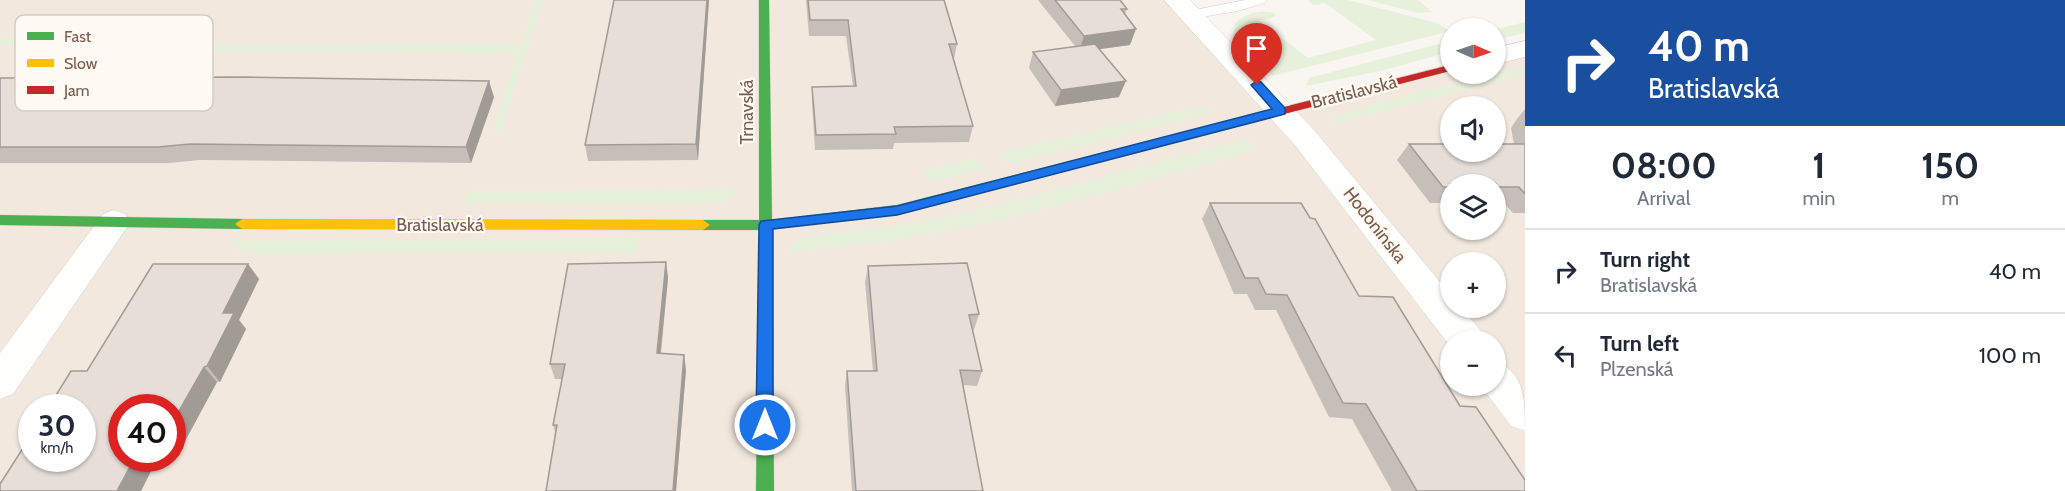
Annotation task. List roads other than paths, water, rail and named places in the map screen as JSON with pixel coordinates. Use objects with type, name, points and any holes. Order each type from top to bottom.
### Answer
[{"type":"street","name":"Trnavská","points":[[764,0],[766,225]]},
{"type":"street","name":"Hodonínska","points":[[1183,7],[1280,111],[1333,172],[1459,330]]},
{"type":"street","points":[[1506,54],[1525,49]]},
{"type":"street","name":"Bratislavská","points":[[0,220],[397,226],[766,225],[897,210],[1440,71]]},
{"type":"street","points":[[0,383],[114,222]]},
{"type":"street","points":[[765,491],[764,271],[766,225]]},
{"type":"street","points":[[1506,390],[1525,414]]},
{"type":"lane","points":[[1183,7],[1237,7],[1260,0]]}]
